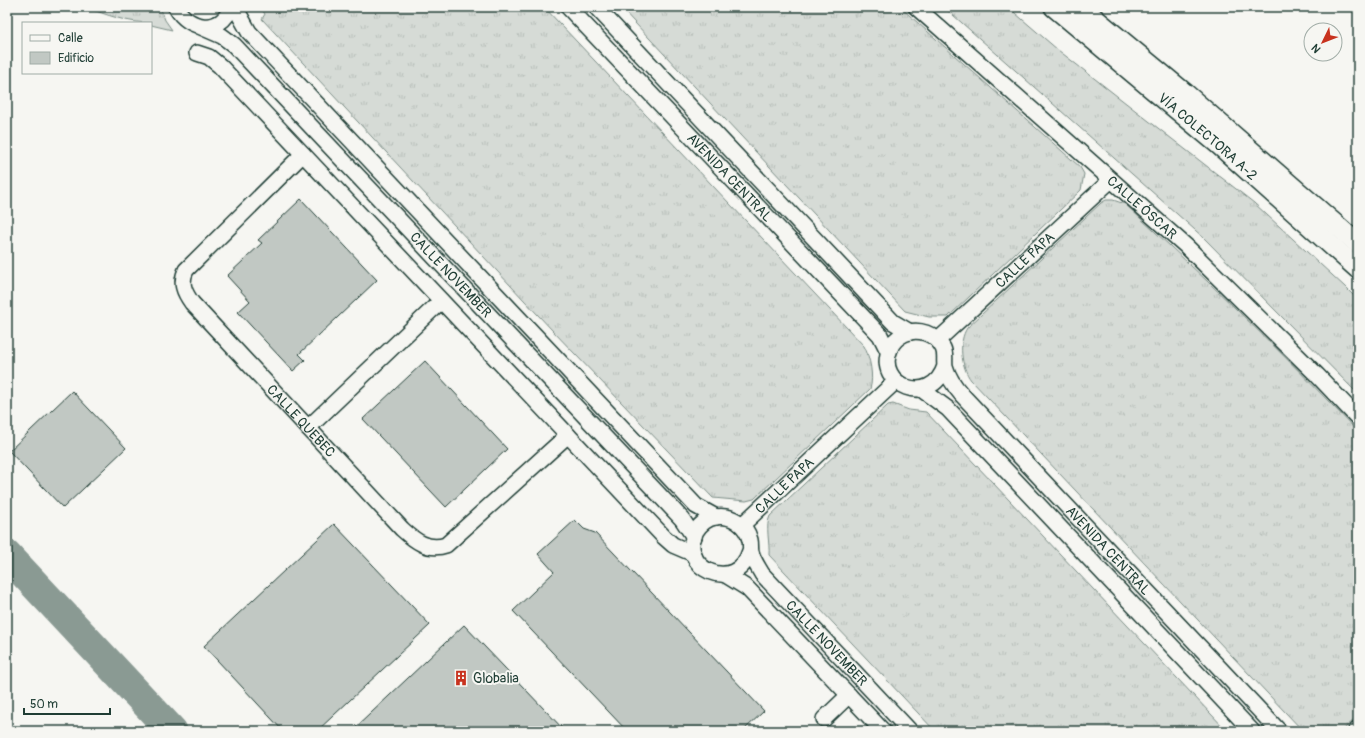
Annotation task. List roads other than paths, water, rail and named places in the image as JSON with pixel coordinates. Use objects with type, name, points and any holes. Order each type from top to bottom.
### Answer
[{"type":"main road","name":"VÍA COLECTORA A-2","points":[[1054,7],[1218,144],[1358,269]]},
{"type":"main road","name":"VÍA COLECTORA A-2","points":[[1081,7],[1186,94],[1358,244]]},
{"type":"street","name":"CALLE NOVEMBER","points":[[176,7],[189,23],[222,36],[234,45],[682,520],[694,537]]},
{"type":"street","points":[[199,26],[206,26],[220,21],[226,16],[231,7]]},
{"type":"street","name":"CALLE NOVEMBER","points":[[235,7],[249,32],[693,503],[716,517]]},
{"type":"street","name":"AVENIDA CENTRAL","points":[[568,7],[876,331],[885,343],[888,351]]},
{"type":"street","name":"AVENIDA CENTRAL","points":[[596,7],[893,322],[910,332]]},
{"type":"street","name":"CALLE ÓSCAR","points":[[916,7],[1208,266],[1358,418]]},
{"type":"street","name":"CALLE NOVEMBER","points":[[197,53],[209,57],[220,66],[664,537],[673,545],[694,554]]},
{"type":"street","name":"CALLE QUEBEC","points":[[303,154],[186,270],[183,277],[185,294],[412,539],[430,547],[446,545],[568,435]]},
{"type":"street","name":"CALLE PAPA","points":[[938,340],[1111,180]]},
{"type":"street","points":[[308,428],[441,301]]},
{"type":"street","points":[[920,331],[930,334],[938,340],[945,356],[945,366],[939,378],[928,387],[921,389],[912,389],[896,381],[888,367],[888,351],[897,338],[910,332],[920,331]]},
{"type":"street","name":"AVENIDA CENTRAL","points":[[945,366],[956,388],[962,395],[1279,731]]},
{"type":"street","name":"CALLE PAPA","points":[[742,525],[896,381]]},
{"type":"street","name":"AVENIDA CENTRAL","points":[[921,389],[948,409],[1252,731]]},
{"type":"street","points":[[725,516],[734,519],[742,525],[748,532],[750,551],[744,564],[739,569],[726,574],[710,572],[700,565],[694,554],[692,545],[694,537],[702,524],[716,517],[725,516]]},
{"type":"street","name":"CALLE NOVEMBER","points":[[750,551],[762,574],[910,731]]},
{"type":"street","name":"CALLE NOVEMBER","points":[[726,574],[748,588],[883,731]]},
{"type":"street","name":"CALLE NOVEMBER","points":[[824,719],[849,695]]},
{"type":"place","name":"Globalia","points":[[461,678]]}]
